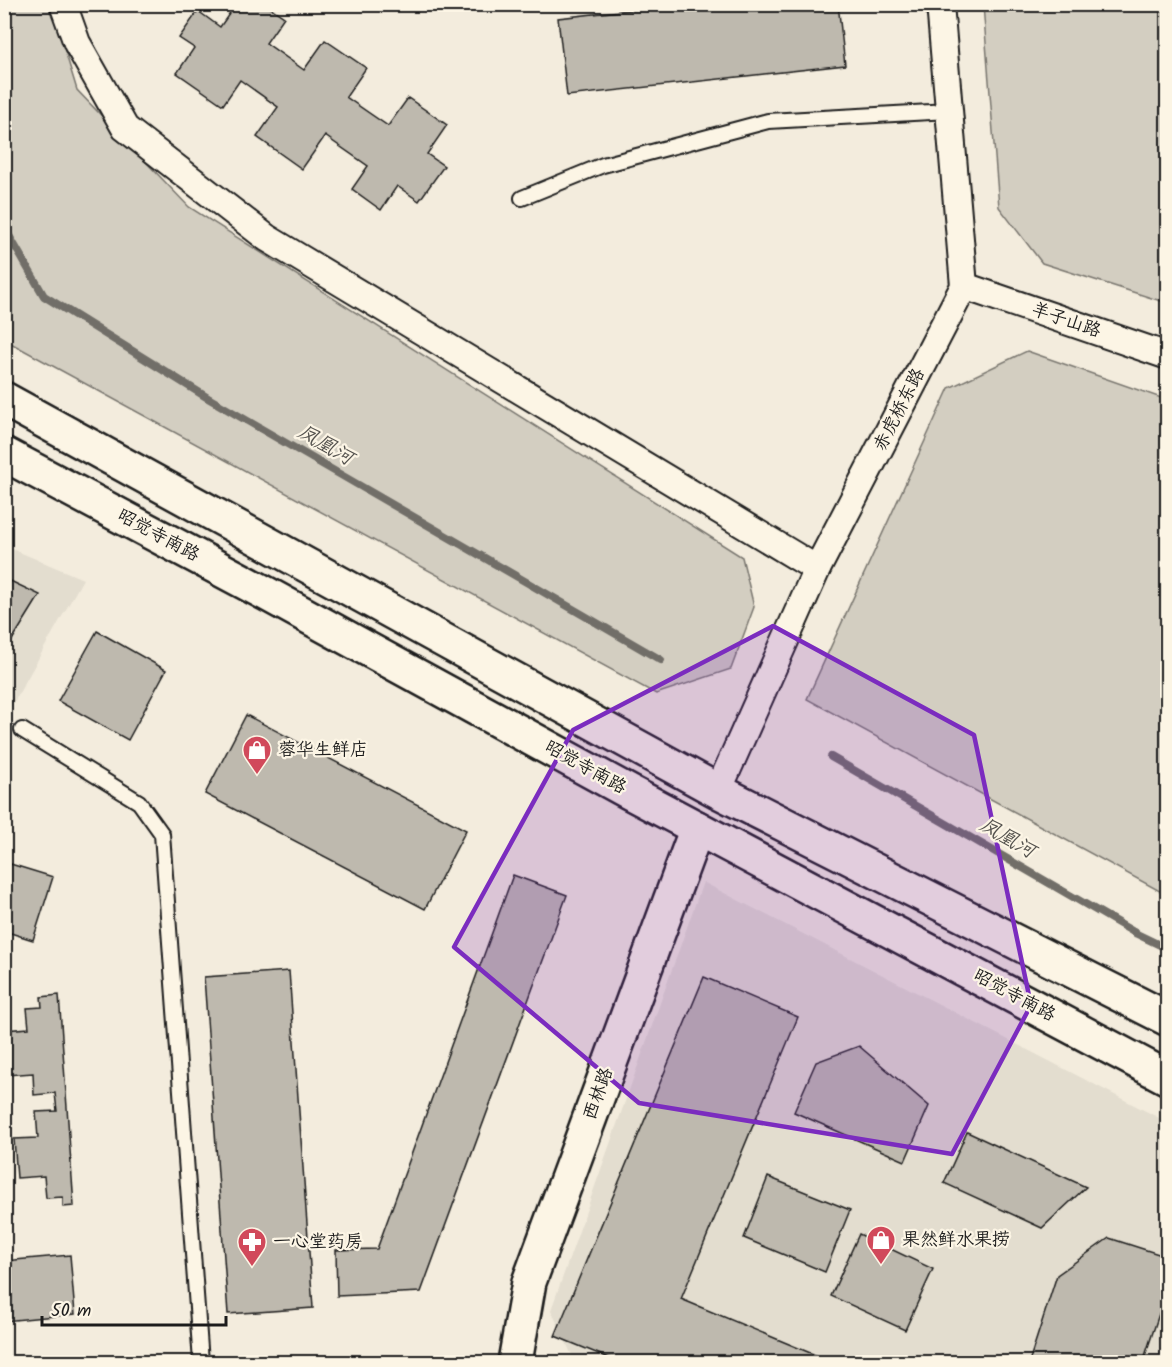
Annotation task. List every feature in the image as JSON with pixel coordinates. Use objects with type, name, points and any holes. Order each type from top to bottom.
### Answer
[{"type":"main road","points":[[4,399],[718,791],[1167,1019]]},
{"type":"main road","name":"昭觉寺南路","points":[[4,454],[697,828],[1167,1078]]},
{"type":"main road","name":"西林路","points":[[515,1362],[529,1282],[697,828]]},
{"type":"street","points":[[63,4],[77,43],[125,128],[267,238],[817,569]]},
{"type":"street","points":[[940,4],[964,286]]},
{"type":"street","name":"赤虎桥东路","points":[[718,791],[817,569],[964,286]]},
{"type":"street","name":"羊子山路","points":[[964,286],[1167,356]]},
{"type":"lane","points":[[522,198],[603,165],[768,122],[949,111]]},
{"type":"lane","points":[[22,730],[139,801],[162,834],[201,1362]]},
{"type":"highlighted area","points":[[773,626],[974,735],[1031,1005],[952,1154],[639,1103],[454,947],[573,730]]},
{"type":"shaded area","points":[[4,5],[51,5],[77,90],[189,207],[742,557],[754,607],[731,669],[656,694],[5,340]]},
{"type":"shaded area","points":[[983,5],[1167,5],[1167,303],[1042,263],[999,207]]},
{"type":"shaded area","points":[[1027,351],[1167,400],[1167,895],[807,699],[949,388]]},
{"type":"shaded area","points":[[5,546],[83,579],[5,718]]},
{"type":"shaded area","points":[[703,882],[1167,1122],[1167,1362],[575,1362],[551,1310]]},
{"type":"building","points":[[236,4],[265,4],[284,17],[266,43],[304,70],[325,40],[366,68],[346,97],[388,126],[408,98],[447,125],[427,154],[444,166],[419,201],[397,186],[381,210],[352,189],[368,166],[325,136],[302,169],[257,137],[278,107],[240,80],[223,105],[177,73],[194,48],[179,38],[198,11],[220,27]]},
{"type":"building","points":[[683,4],[838,4],[845,65],[567,96],[558,18]]},
{"type":"building","points":[[4,578],[40,595],[4,653]]},
{"type":"building","points":[[97,631],[166,670],[128,740],[58,701]]},
{"type":"building","points":[[246,715],[466,830],[425,909],[205,794]]},
{"type":"building","points":[[4,862],[53,877],[33,940],[4,931]]},
{"type":"building","points":[[513,875],[567,895],[421,1292],[337,1296],[336,1250],[377,1249]]},
{"type":"building","points":[[289,971],[313,1308],[228,1314],[204,977]]},
{"type":"building","points":[[704,977],[798,1017],[681,1299],[832,1362],[618,1362],[555,1336]]},
{"type":"building","points":[[59,995],[74,1206],[63,1207],[63,1197],[46,1198],[44,1176],[17,1178],[14,1139],[38,1138],[36,1112],[57,1111],[55,1093],[34,1095],[33,1073],[6,1075],[4,1056],[4,1030],[29,1028],[27,1008],[42,1007],[41,997]]},
{"type":"building","points":[[859,1046],[929,1106],[905,1161],[794,1112],[816,1062]]},
{"type":"building","points":[[967,1132],[1086,1187],[1042,1228],[944,1183]]},
{"type":"building","points":[[768,1177],[850,1210],[825,1272],[744,1238]]},
{"type":"building","points":[[859,1234],[933,1269],[905,1330],[831,1296]]},
{"type":"building","points":[[1109,1238],[1168,1257],[1168,1287],[1143,1362],[1029,1362],[1057,1275]]},
{"type":"building","points":[[70,1255],[75,1314],[4,1321],[4,1261]]},
{"type":"waterway","name":"凤凰河","points":[[4,227],[44,296],[208,398],[661,660]]},
{"type":"waterway","name":"凤凰河","points":[[831,757],[1137,934],[1168,949]]},
{"type":"place","name":"蓉华生鲜店","points":[[257,776]]},
{"type":"place","name":"果然鲜水果捞","points":[[881,1266]]},
{"type":"place","name":"一心堂药房","points":[[252,1268]]}]
